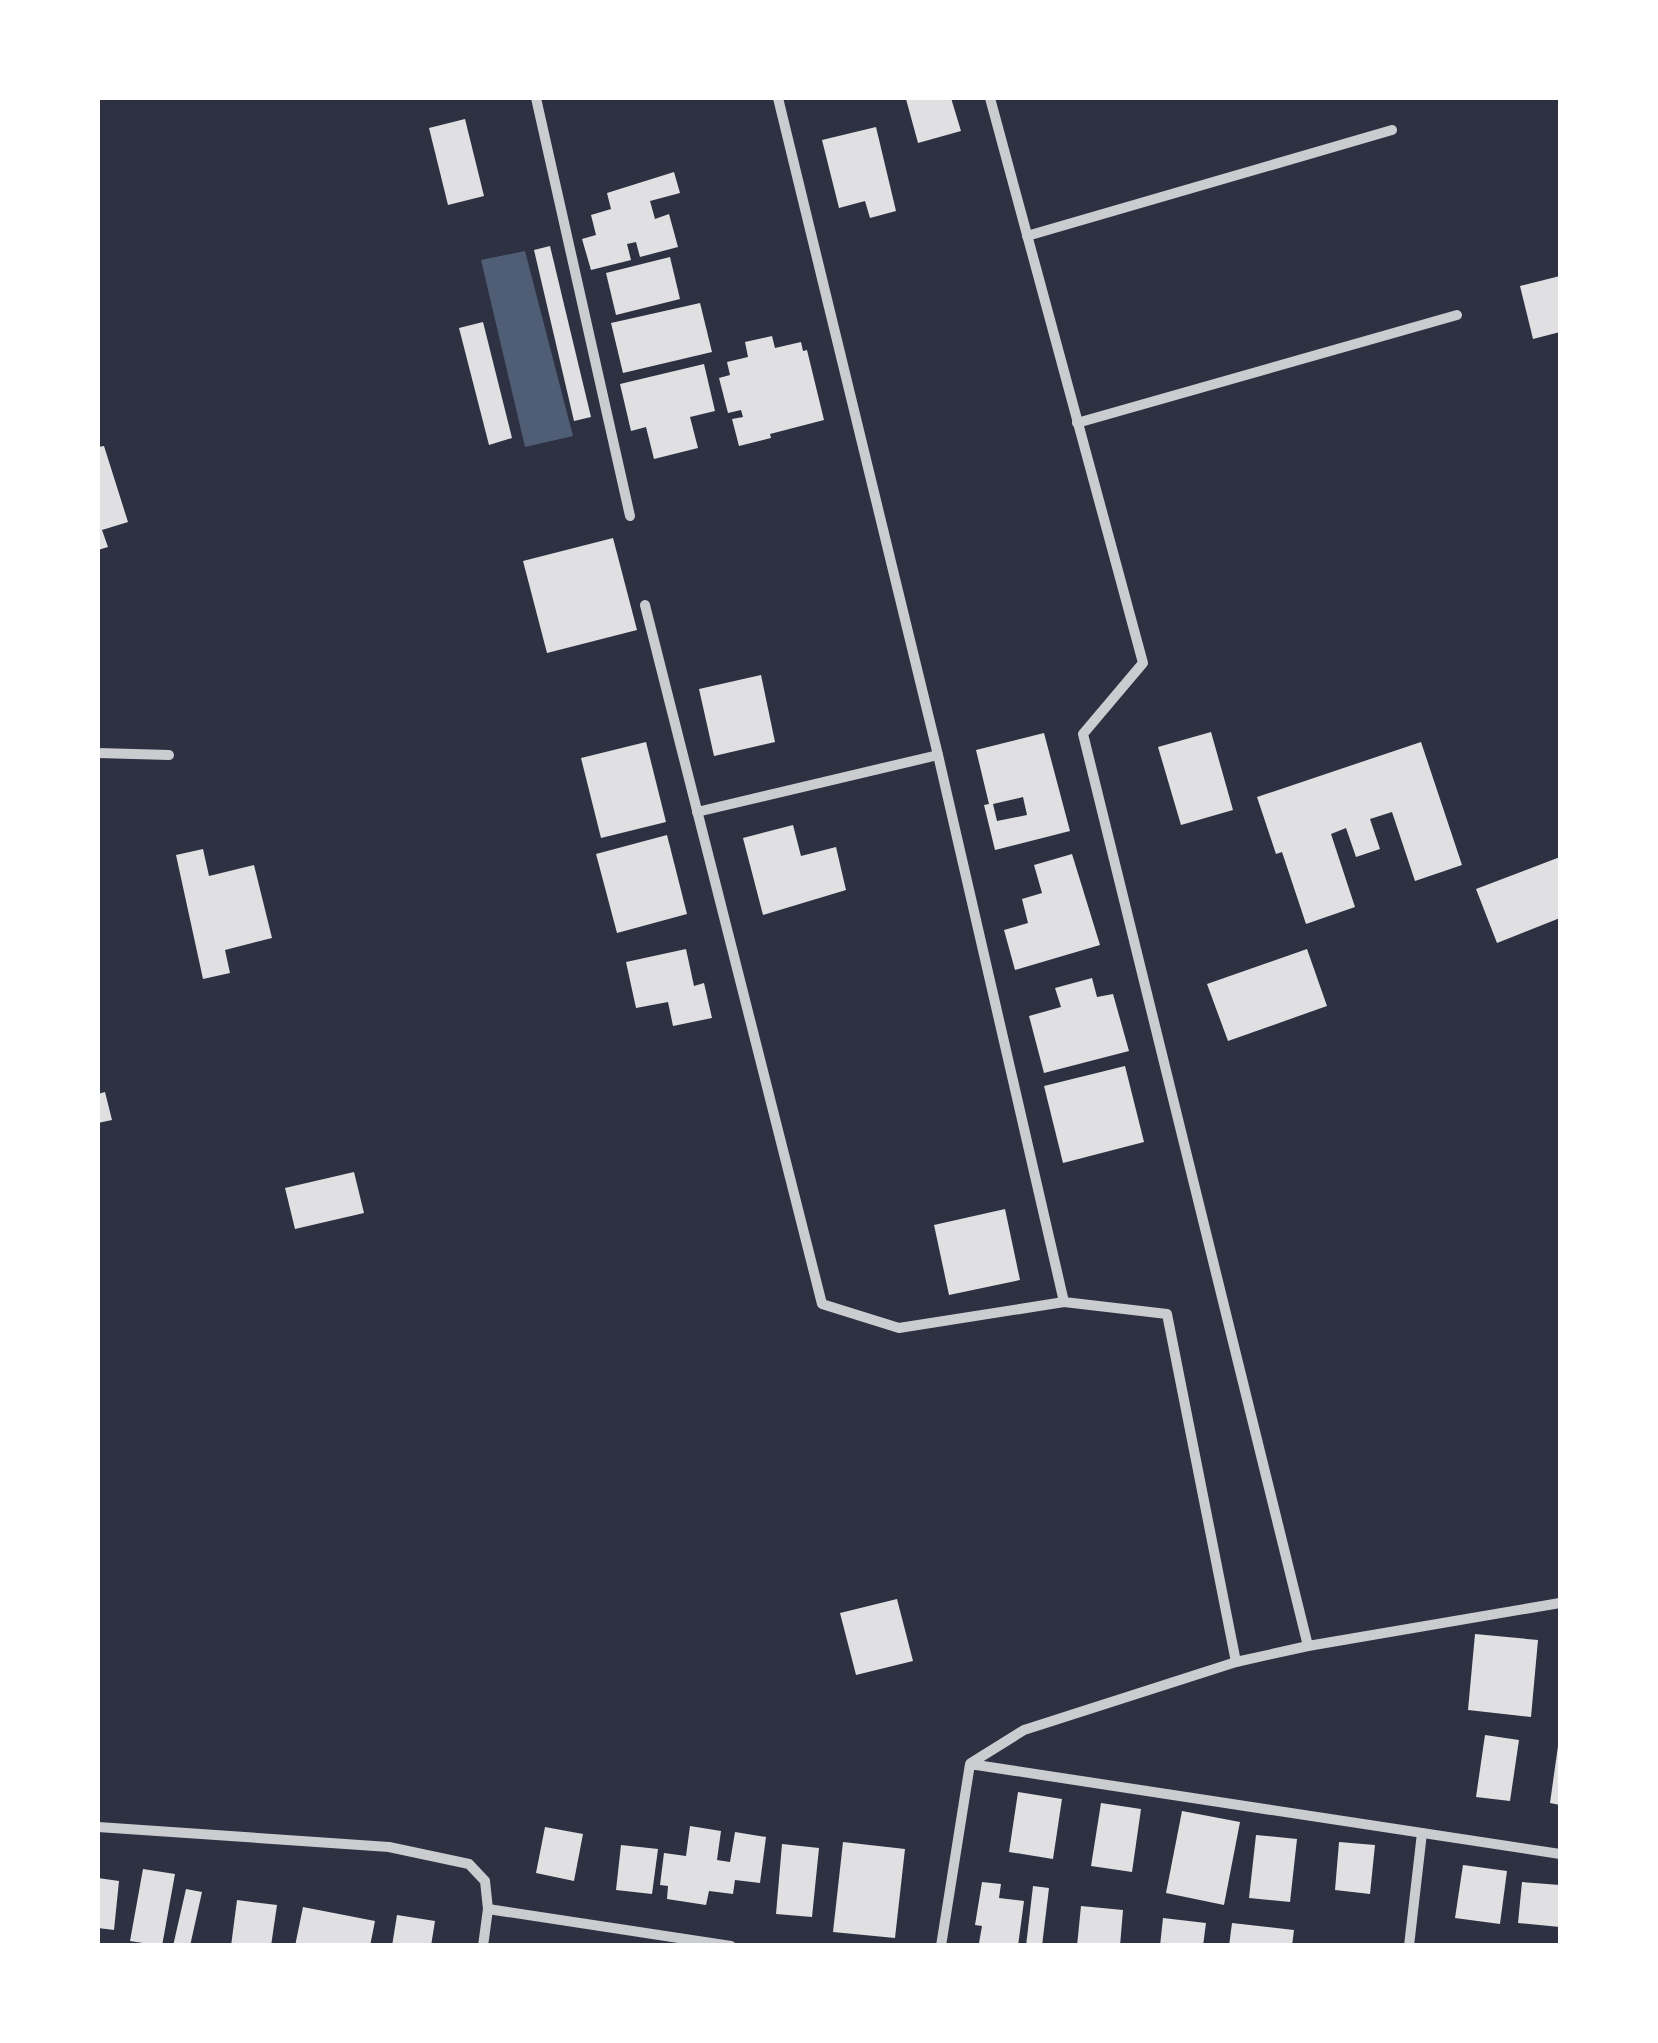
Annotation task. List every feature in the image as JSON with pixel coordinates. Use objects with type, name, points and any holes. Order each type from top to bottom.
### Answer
[{"type":"street","points":[[536,98],[630,516]]},
{"type":"street","points":[[778,98],[938,756],[1064,1302]]},
{"type":"street","points":[[990,98],[1144,663],[1083,734],[1308,1646]]},
{"type":"street","points":[[1027,236],[1392,130]]},
{"type":"street","points":[[1076,424],[1457,315]]},
{"type":"street","points":[[645,605],[822,1304],[899,1328],[1064,1302],[1167,1314],[1236,1662]]},
{"type":"street","points":[[98,753],[170,754]]},
{"type":"street","points":[[697,812],[938,756]]},
{"type":"street","points":[[941,1946],[970,1764],[1024,1730],[1236,1662],[1560,1603]]},
{"type":"street","points":[[970,1764],[1560,1854]]},
{"type":"street","points":[[98,1827],[389,1846],[469,1864],[485,1881],[488,1908],[483,1946]]},
{"type":"street","points":[[1409,1946],[1422,1833]]},
{"type":"street","points":[[488,1908],[730,1946]]},
{"type":"water","points":[[525,251],[573,436],[525,447],[481,260]]},
{"type":"building","points":[[951,98],[961,131],[918,143],[906,99]]},
{"type":"building","points":[[465,119],[484,196],[448,205],[429,128]]},
{"type":"building","points":[[876,127],[896,211],[870,218],[865,201],[839,208],[822,140]]},
{"type":"building","points":[[674,172],[680,193],[650,201],[655,219],[669,214],[678,247],[640,257],[636,242],[627,244],[631,260],[591,270],[582,239],[596,235],[591,215],[611,209],[607,193]]},
{"type":"building","points":[[550,246],[591,417],[574,421],[534,250]]},
{"type":"building","points":[[670,257],[680,299],[616,315],[606,273]]},
{"type":"building","points":[[1560,276],[1560,332],[1533,339],[1520,286]]},
{"type":"building","points":[[700,303],[712,352],[623,373],[611,323]]},
{"type":"building","points":[[483,322],[512,438],[489,445],[459,328]]},
{"type":"building","points":[[772,336],[775,348],[801,342],[803,351],[807,350],[824,420],[739,446],[732,419],[743,417],[741,410],[728,413],[719,378],[730,375],[727,362],[748,357],[745,342]]},
{"type":"building","points":[[704,364],[715,411],[690,417],[698,448],[654,459],[646,427],[631,431],[620,384]]},
{"type":"building","points":[[104,446],[128,522],[102,530],[108,547],[98,550],[98,447]]},
{"type":"building","points":[[613,538],[637,630],[547,653],[523,561]]},
{"type":"building","points":[[761,675],[775,742],[714,756],[699,689]]},
{"type":"building","points":[[1211,732],[1233,810],[1181,825],[1158,747]]},
{"type":"building","points":[[1044,733],[1070,831],[995,850],[976,750]],"holes":[[[1023,797],[1027,815],[997,821],[993,804]]]},
{"type":"building","points":[[646,742],[666,822],[601,838],[581,758]]},
{"type":"building","points":[[1421,742],[1462,865],[1415,881],[1392,812],[1370,819],[1380,849],[1356,857],[1346,828],[1331,834],[1355,907],[1306,924],[1282,852],[1276,854],[1257,797]]},
{"type":"building","points":[[793,825],[801,856],[836,847],[846,890],[763,915],[743,838]]},
{"type":"building","points":[[667,835],[687,914],[617,933],[596,854]]},
{"type":"building","points":[[203,849],[209,876],[254,865],[272,938],[225,950],[230,973],[203,979],[176,855]]},
{"type":"building","points":[[1072,854],[1100,945],[1015,970],[1004,930],[1028,923],[1022,899],[1042,893],[1034,865]]},
{"type":"building","points":[[1560,857],[1560,918],[1497,943],[1476,889]]},
{"type":"building","points":[[686,949],[694,986],[704,983],[712,1018],[673,1026],[668,1002],[636,1008],[626,962]]},
{"type":"building","points":[[1307,949],[1327,1006],[1228,1041],[1207,984]]},
{"type":"building","points":[[1092,978],[1097,997],[1113,994],[1129,1051],[1044,1073],[1029,1016],[1061,1007],[1055,988]]},
{"type":"building","points":[[1125,1066],[1144,1142],[1063,1163],[1044,1086]]},
{"type":"building","points":[[105,1092],[112,1120],[98,1123],[98,1094]]},
{"type":"building","points":[[354,1172],[364,1213],[295,1229],[285,1188]]},
{"type":"building","points":[[1005,1209],[1020,1280],[949,1295],[934,1225]]},
{"type":"building","points":[[897,1599],[913,1661],[856,1675],[840,1613]]},
{"type":"building","points":[[1475,1634],[1538,1640],[1531,1717],[1468,1710]]},
{"type":"building","points":[[1485,1735],[1519,1740],[1510,1801],[1476,1797]]},
{"type":"building","points":[[1560,1746],[1560,1805],[1550,1803]]},
{"type":"building","points":[[1018,1792],[1062,1799],[1053,1859],[1009,1852]]},
{"type":"building","points":[[1101,1803],[1141,1809],[1132,1872],[1091,1866]]},
{"type":"building","points":[[1182,1811],[1240,1822],[1224,1905],[1166,1893]]},
{"type":"building","points":[[690,1826],[721,1831],[717,1860],[730,1862],[735,1832],[766,1837],[760,1883],[735,1880],[733,1894],[709,1891],[706,1905],[667,1899],[668,1886],[660,1885],[664,1853],[686,1856]]},
{"type":"building","points":[[545,1827],[583,1834],[574,1881],[536,1873]]},
{"type":"building","points":[[1256,1835],[1297,1839],[1290,1902],[1249,1898]]},
{"type":"building","points":[[843,1842],[905,1849],[895,1938],[833,1932]]},
{"type":"building","points":[[1339,1842],[1375,1845],[1370,1894],[1335,1890]]},
{"type":"building","points":[[782,1844],[819,1848],[812,1917],[776,1914]]},
{"type":"building","points":[[621,1845],[658,1849],[652,1894],[616,1890]]},
{"type":"building","points":[[1463,1865],[1507,1871],[1500,1924],[1455,1918]]},
{"type":"building","points":[[143,1869],[175,1874],[162,1946],[130,1941]]},
{"type":"building","points":[[98,1878],[119,1881],[114,1930],[98,1928]]},
{"type":"building","points":[[982,1882],[1001,1884],[999,1898],[1024,1901],[1018,1946],[979,1943],[982,1926],[975,1925]]},
{"type":"building","points":[[1522,1882],[1560,1885],[1560,1927],[1518,1923]]},
{"type":"building","points":[[1033,1886],[1049,1888],[1042,1946],[1026,1946]]},
{"type":"building","points":[[186,1889],[202,1892],[190,1946],[173,1946]]},
{"type":"building","points":[[237,1900],[277,1905],[271,1946],[231,1946]]},
{"type":"building","points":[[1081,1906],[1123,1910],[1120,1946],[1077,1946]]},
{"type":"building","points":[[303,1907],[375,1921],[370,1946],[295,1946]]},
{"type":"building","points":[[397,1915],[435,1921],[431,1946],[392,1946]]},
{"type":"building","points":[[1163,1918],[1206,1923],[1203,1946],[1160,1946]]},
{"type":"building","points":[[1232,1923],[1294,1930],[1292,1946],[1229,1946]]}]
